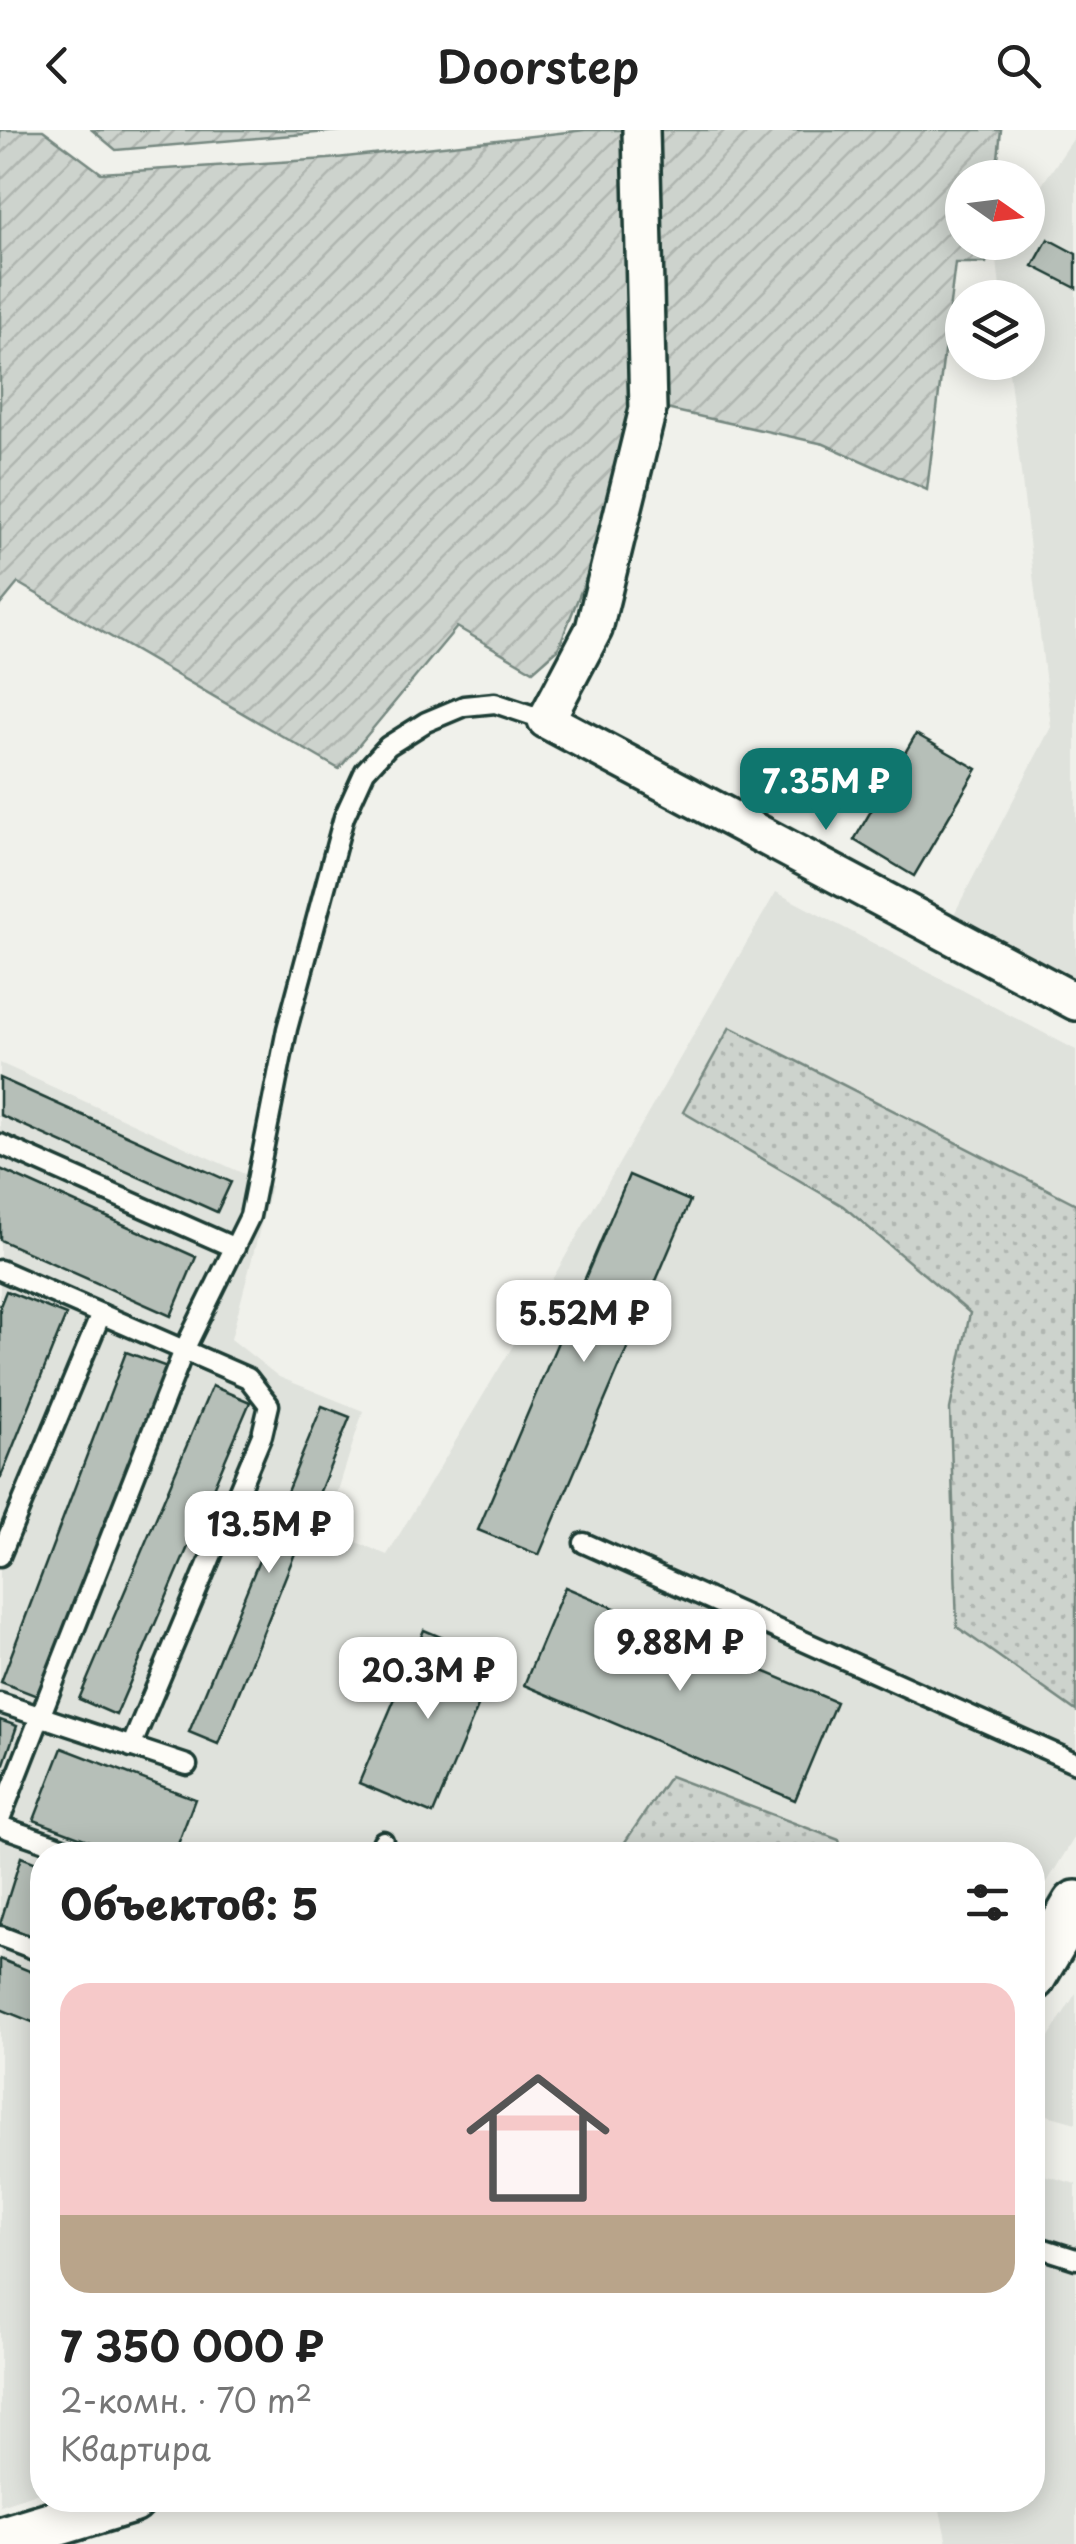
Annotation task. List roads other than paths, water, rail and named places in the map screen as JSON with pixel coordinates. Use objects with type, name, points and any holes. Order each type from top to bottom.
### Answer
[{"type":"street","points":[[642,130],[648,409],[594,629],[546,720],[1076,1002]]},
{"type":"street","points":[[1045,1956],[1076,1904]]},
{"type":"street","points":[[0,2540],[92,2512]]},
{"type":"lane","points":[[50,1842],[0,1822],[184,1350],[250,1216],[287,1030],[344,818],[365,771],[388,746],[426,722],[464,706],[495,702],[546,720]]},
{"type":"lane","points":[[0,1144],[234,1248]]},
{"type":"lane","points":[[0,1270],[248,1378],[269,1405],[262,1434],[131,1747]]},
{"type":"lane","points":[[0,1556],[101,1314]]},
{"type":"lane","points":[[584,1543],[1076,1763]]},
{"type":"lane","points":[[0,1703],[187,1765]]},
{"type":"lane","points":[[0,1936],[30,1947]]},
{"type":"lane","points":[[1045,2249],[1076,2259]]}]
